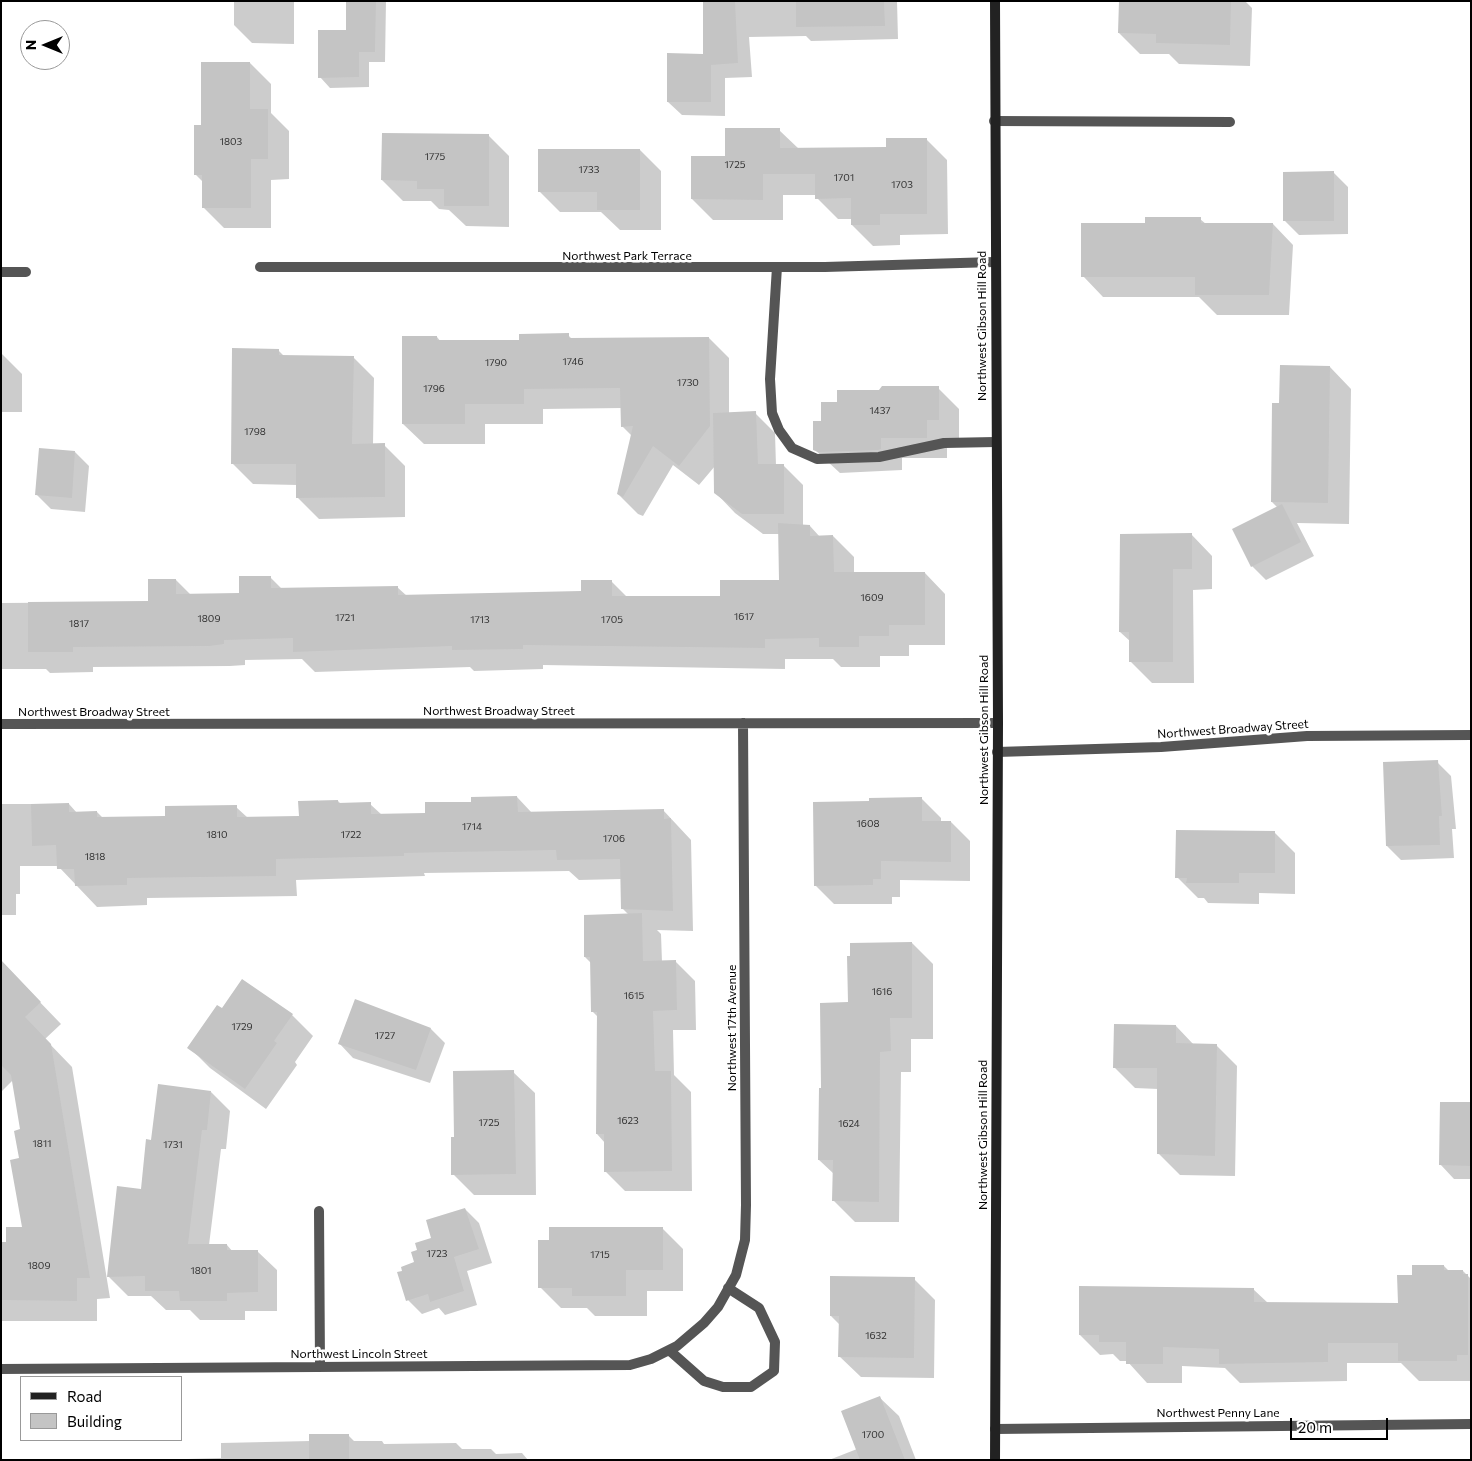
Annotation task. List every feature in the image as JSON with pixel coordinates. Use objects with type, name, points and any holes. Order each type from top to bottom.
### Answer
[{"type":"main road","name":"Northwest Gibson Hill Road","points":[[995,1],[994,262],[998,723],[995,1460]]},
{"type":"street","points":[[994,121],[1230,122]]},
{"type":"street","name":"Northwest Park Terrace","points":[[260,268],[777,268],[994,262]]},
{"type":"street","points":[[777,268],[770,379],[772,413],[779,430],[792,448],[817,459],[826,459],[879,457],[944,443],[995,442]]},
{"type":"street","points":[[1,272],[26,272]]},
{"type":"street","name":"Northwest 17th Avenue","points":[[704,1323],[718,1307],[736,1275],[745,1240],[742,722]]},
{"type":"street","name":"Northwest Broadway Street","points":[[1,724],[998,723]]},
{"type":"street","name":"Northwest Broadway Street","points":[[997,752],[1161,747],[1307,736],[1471,734]]},
{"type":"street","points":[[320,1211],[320,1366]]},
{"type":"street","points":[[669,1350],[704,1381],[723,1387],[751,1387],[774,1371],[775,1342],[759,1308],[728,1288]]},
{"type":"street","name":"Northwest Lincoln Street","points":[[1,1369],[630,1365],[651,1359],[669,1350],[704,1323]]},
{"type":"street","name":"Northwest Penny Lane","points":[[995,1429],[1471,1424]]},
{"type":"building","points":[[346,1],[376,1],[375,52],[359,52],[359,77],[318,78],[318,30],[346,30]]},
{"type":"building","points":[[703,1],[735,1],[738,63],[711,65],[711,102],[667,102],[667,53],[703,54]]},
{"type":"building","points":[[796,1],[884,1],[885,26],[796,27]]},
{"type":"building","points":[[1119,1],[1231,1],[1230,45],[1156,43],[1156,34],[1118,33]]},
{"type":"building","points":[[201,62],[250,62],[250,109],[268,109],[268,159],[251,159],[251,208],[202,208],[202,175],[194,175],[194,125],[201,125]]},
{"type":"building","points":[[725,128],[780,128],[780,148],[886,147],[886,138],[927,138],[927,214],[880,214],[880,225],[851,225],[851,198],[815,199],[815,174],[763,174],[763,200],[691,199],[691,156],[725,156]]},
{"type":"building","points":[[382,133],[489,134],[489,206],[444,206],[444,189],[417,189],[417,181],[381,180]]},
{"type":"building","points":[[538,149],[640,149],[640,210],[597,210],[597,192],[538,192]]},
{"type":"building","points":[[1334,171],[1334,221],[1283,221],[1283,172]]},
{"type":"building","points":[[1145,217],[1201,217],[1201,223],[1273,223],[1269,295],[1195,295],[1195,277],[1081,277],[1081,223],[1145,223]]},
{"type":"building","points":[[569,333],[569,338],[709,337],[710,426],[679,466],[653,446],[623,497],[617,494],[633,426],[621,427],[620,388],[524,389],[524,404],[465,404],[465,424],[402,424],[402,336],[437,336],[437,340],[519,340],[519,334]]},
{"type":"building","points":[[232,348],[279,349],[279,355],[354,356],[352,444],[385,443],[385,497],[296,498],[296,464],[231,464]]},
{"type":"building","points":[[1280,365],[1330,366],[1328,503],[1271,502],[1272,403],[1279,403]]},
{"type":"building","points":[[882,386],[939,386],[939,420],[927,420],[927,438],[881,438],[881,449],[878,450],[818,452],[813,450],[813,421],[821,421],[821,402],[837,402],[837,390],[879,390]]},
{"type":"building","points":[[756,411],[758,464],[784,464],[784,514],[742,514],[714,493],[713,413]]},
{"type":"building","points":[[39,448],[75,451],[72,498],[35,495]]},
{"type":"building","points":[[1282,504],[1301,542],[1251,567],[1232,529]]},
{"type":"building","points":[[778,523],[810,525],[810,536],[833,535],[834,572],[925,572],[925,625],[889,625],[889,636],[859,636],[859,647],[819,647],[819,638],[765,639],[765,648],[523,645],[523,649],[452,650],[452,646],[293,652],[293,638],[224,640],[224,644],[209,646],[73,647],[73,652],[28,652],[28,602],[148,601],[148,579],[176,579],[176,594],[239,593],[239,576],[271,576],[271,588],[398,586],[398,595],[581,591],[581,580],[612,580],[612,596],[720,596],[720,580],[779,580]]},
{"type":"building","points":[[1192,533],[1192,569],[1173,569],[1173,662],[1129,662],[1129,632],[1119,632],[1120,534]]},
{"type":"building","points":[[1438,760],[1442,816],[1439,816],[1440,845],[1386,846],[1383,762]]},
{"type":"building","points":[[517,796],[518,812],[664,809],[664,819],[671,818],[673,911],[621,909],[620,859],[557,860],[556,850],[404,853],[404,856],[276,859],[276,876],[127,878],[127,885],[75,886],[74,869],[57,869],[56,845],[32,846],[31,804],[69,803],[69,812],[97,811],[97,817],[165,816],[165,806],[237,805],[237,817],[299,816],[298,801],[338,800],[338,803],[371,802],[371,814],[425,813],[425,802],[471,802],[471,797]]},
{"type":"building","points":[[922,797],[922,821],[951,821],[951,862],[881,861],[881,879],[873,879],[873,885],[814,886],[813,802],[869,801],[869,798]]},
{"type":"building","points":[[1176,830],[1275,831],[1275,873],[1239,873],[1239,883],[1186,883],[1187,878],[1175,878]]},
{"type":"building","points":[[642,913],[643,961],[676,960],[677,1010],[653,1011],[655,1071],[671,1071],[672,1171],[604,1172],[604,1134],[596,1134],[597,1012],[591,1012],[590,957],[584,957],[584,915]]},
{"type":"building","points":[[912,942],[912,1018],[890,1018],[891,1051],[880,1052],[879,1202],[832,1201],[833,1160],[818,1160],[819,1088],[821,1088],[820,1003],[848,1002],[847,956],[850,956],[850,943]]},
{"type":"building","points":[[1,960],[41,1002],[25,1017],[51,1044],[90,1278],[77,1278],[77,1301],[1,1300],[1,1242],[6,1242],[6,1227],[22,1227],[10,1160],[19,1158],[14,1131],[20,1129],[11,1075],[1,1065]]},
{"type":"building","points":[[242,979],[293,1014],[274,1041],[277,1043],[245,1089],[187,1048],[217,1005],[222,1008]]},
{"type":"building","points":[[355,999],[431,1028],[416,1070],[338,1044]]},
{"type":"building","points":[[1114,1024],[1176,1025],[1176,1043],[1217,1044],[1215,1156],[1157,1154],[1157,1068],[1113,1068]]},
{"type":"building","points":[[514,1070],[516,1174],[451,1175],[451,1137],[454,1137],[453,1071]]},
{"type":"building","points":[[158,1084],[211,1091],[207,1130],[202,1130],[188,1244],[227,1244],[227,1250],[258,1250],[258,1292],[227,1293],[227,1301],[180,1301],[179,1291],[145,1291],[145,1276],[107,1277],[117,1186],[141,1189],[146,1139],[151,1140]]},
{"type":"building","points":[[1440,1102],[1471,1102],[1471,1166],[1439,1165]]},
{"type":"building","points":[[465,1208],[479,1249],[454,1257],[464,1291],[430,1302],[428,1294],[406,1301],[397,1272],[402,1271],[401,1267],[414,1262],[411,1252],[417,1250],[415,1243],[431,1238],[426,1220]]},
{"type":"building","points":[[549,1227],[663,1227],[663,1270],[626,1270],[626,1296],[572,1296],[572,1288],[538,1288],[538,1240],[549,1240]]},
{"type":"building","points":[[1412,1265],[1444,1265],[1444,1270],[1463,1270],[1463,1274],[1468,1274],[1468,1355],[1457,1355],[1457,1361],[1398,1361],[1398,1343],[1328,1343],[1328,1362],[1219,1364],[1219,1349],[1163,1347],[1163,1364],[1126,1364],[1126,1342],[1099,1342],[1099,1335],[1079,1335],[1079,1286],[1254,1288],[1254,1302],[1398,1303],[1397,1275],[1412,1275]]},
{"type":"building","points":[[830,1276],[915,1277],[914,1358],[838,1357],[839,1316],[830,1316]]},
{"type":"building","points":[[880,1396],[905,1460],[860,1460],[841,1411]]},
{"type":"building","points":[[309,1434],[349,1434],[349,1460],[309,1460]]}]
